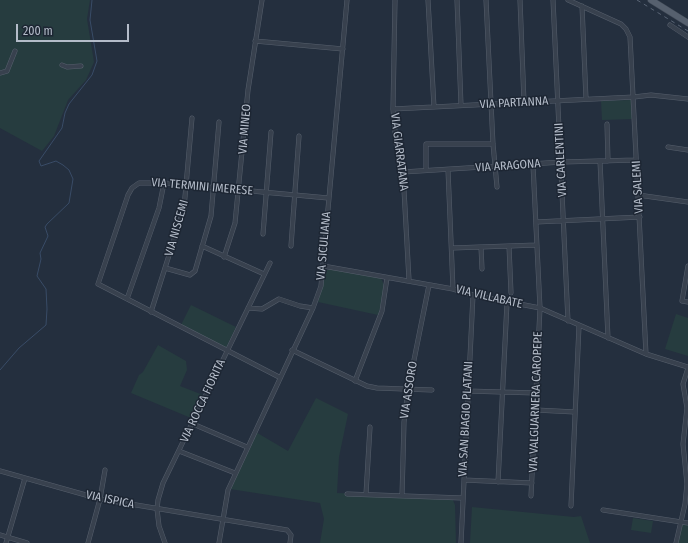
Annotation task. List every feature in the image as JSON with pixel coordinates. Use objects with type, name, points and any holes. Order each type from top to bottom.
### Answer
[{"type":"main road","points":[[651,0],[688,23]]},
{"type":"street","name":"VIA MINEO","points":[[224,257],[234,229],[248,90],[262,0]]},
{"type":"street","name":"VIA SICULIANA","points":[[219,543],[228,490],[279,377],[313,308],[321,286],[347,0]]},
{"type":"street","name":"VIA GIARRATANA","points":[[395,0],[393,109],[396,143],[404,172],[409,280]]},
{"type":"street","points":[[428,0],[434,107]]},
{"type":"street","points":[[457,0],[461,105]]},
{"type":"street","points":[[486,0],[492,144],[497,186]]},
{"type":"street","points":[[520,0],[524,102]]},
{"type":"street","name":"VIA CARLENTINI","points":[[553,0],[562,162],[568,321]]},
{"type":"street","points":[[568,0],[582,6],[586,99]]},
{"type":"street","name":"VIA SALEMI","points":[[582,6],[621,24],[627,30],[630,39],[646,354]]},
{"type":"street","points":[[670,25],[688,37]]},
{"type":"street","points":[[255,41],[343,49]]},
{"type":"street","points":[[0,73],[7,71],[15,51]]},
{"type":"street","points":[[62,65],[67,67],[81,66]]},
{"type":"street","name":"VIA PARTANNA","points":[[393,109],[656,95],[688,99]]},
{"type":"street","name":"VIA NISCEMI","points":[[151,312],[184,210],[188,185],[192,118]]},
{"type":"street","points":[[165,268],[188,275],[192,274],[210,218],[219,122]]},
{"type":"street","points":[[607,124],[608,161]]},
{"type":"street","points":[[264,234],[271,132]]},
{"type":"street","points":[[291,246],[296,195],[299,136]]},
{"type":"street","points":[[426,170],[426,144],[492,144]]},
{"type":"street","points":[[668,147],[688,150]]},
{"type":"street","name":"VIA ARAGONA","points":[[404,172],[562,162],[636,160]]},
{"type":"street","points":[[600,161],[608,338]]},
{"type":"street","name":"VIA VALGUARNERA CAROPEPE","points":[[531,496],[540,308],[533,165]]},
{"type":"street","points":[[448,170],[453,289]]},
{"type":"street","name":"VIA TERMINI IMERESE","points":[[127,299],[98,284],[130,190],[139,183],[164,183],[328,198]]},
{"type":"street","points":[[164,183],[159,208],[127,299],[279,377]]},
{"type":"street","points":[[638,195],[688,202]]},
{"type":"street","points":[[536,222],[640,217]]},
{"type":"street","points":[[452,248],[537,245]]},
{"type":"street","points":[[202,246],[264,274]]},
{"type":"street","points":[[509,246],[511,293]]},
{"type":"street","points":[[481,248],[482,269]]},
{"type":"street","name":"VIA ROCCA FIORITA","points":[[165,543],[159,526],[157,509],[158,497],[270,263]]},
{"type":"street","name":"VIA VILLABATE","points":[[323,266],[387,278],[409,280],[453,289],[473,296],[540,308],[646,354],[688,368]]},
{"type":"street","points":[[688,266],[682,301],[688,302]]},
{"type":"street","points":[[355,381],[382,311],[387,278]]},
{"type":"street","name":"VIA ASSORO","points":[[402,496],[404,422],[408,390],[429,285]]},
{"type":"street","name":"VIA SAN BIAGIO PLATANI","points":[[461,543],[467,391],[473,296]]},
{"type":"street","points":[[248,308],[262,310],[280,299],[300,306],[313,308]]},
{"type":"street","points":[[498,482],[507,302]]},
{"type":"street","points":[[571,506],[579,326]]},
{"type":"street","points":[[292,350],[355,381],[377,388],[432,390]]},
{"type":"street","points":[[676,543],[679,522],[685,504],[687,484],[683,444],[687,408],[683,384],[688,368]]},
{"type":"street","points":[[467,391],[536,393]]},
{"type":"street","points":[[536,410],[575,412]]},
{"type":"street","points":[[193,424],[247,447]]},
{"type":"street","points":[[366,494],[370,427]]},
{"type":"street","points":[[179,452],[235,473]]},
{"type":"street","points":[[88,543],[100,499],[105,470]]},
{"type":"street","name":"VIA ISPICA","points":[[0,472],[100,499],[287,530],[290,532],[290,543]]},
{"type":"street","points":[[6,543],[25,478]]},
{"type":"street","points":[[464,480],[532,483]]},
{"type":"street","points":[[347,494],[463,498]]},
{"type":"street","points":[[603,510],[688,523]]},
{"type":"street","points":[[0,535],[27,543]]},
{"type":"green space","points":[[0,0],[90,0],[87,19],[94,62],[86,80],[68,100],[54,136],[42,151],[0,128]]},
{"type":"green space","points":[[631,100],[632,119],[602,120],[601,101]]},
{"type":"green space","points":[[331,268],[381,278],[384,285],[383,298],[378,315],[318,302],[325,271]]},
{"type":"green space","points":[[191,305],[236,327],[226,348],[181,325]]},
{"type":"green space","points":[[676,314],[688,318],[688,356],[665,349]]},
{"type":"green space","points":[[158,345],[186,361],[187,370],[180,386],[203,395],[191,418],[131,393],[139,375],[143,372]]},
{"type":"green space","points":[[316,398],[348,414],[339,457],[337,493],[452,498],[455,505],[456,543],[320,543],[324,519],[320,503],[230,489],[254,431],[288,451]]},
{"type":"green space","points":[[472,507],[574,517],[581,516],[590,543],[470,543]]},
{"type":"green space","points":[[633,518],[653,521],[651,533],[631,530]]},
{"type":"green space","points":[[680,524],[688,525],[688,543],[677,543]]},
{"type":"waterway","points":[[0,370],[19,348],[46,325],[46,289],[37,276],[41,259],[40,253],[48,236],[45,227],[69,203],[73,179],[69,170],[56,161],[41,166],[39,161],[62,128],[65,113],[69,104],[92,75],[97,61],[90,20],[92,0]]},
{"type":"railway","points":[[637,0],[688,31]]}]
